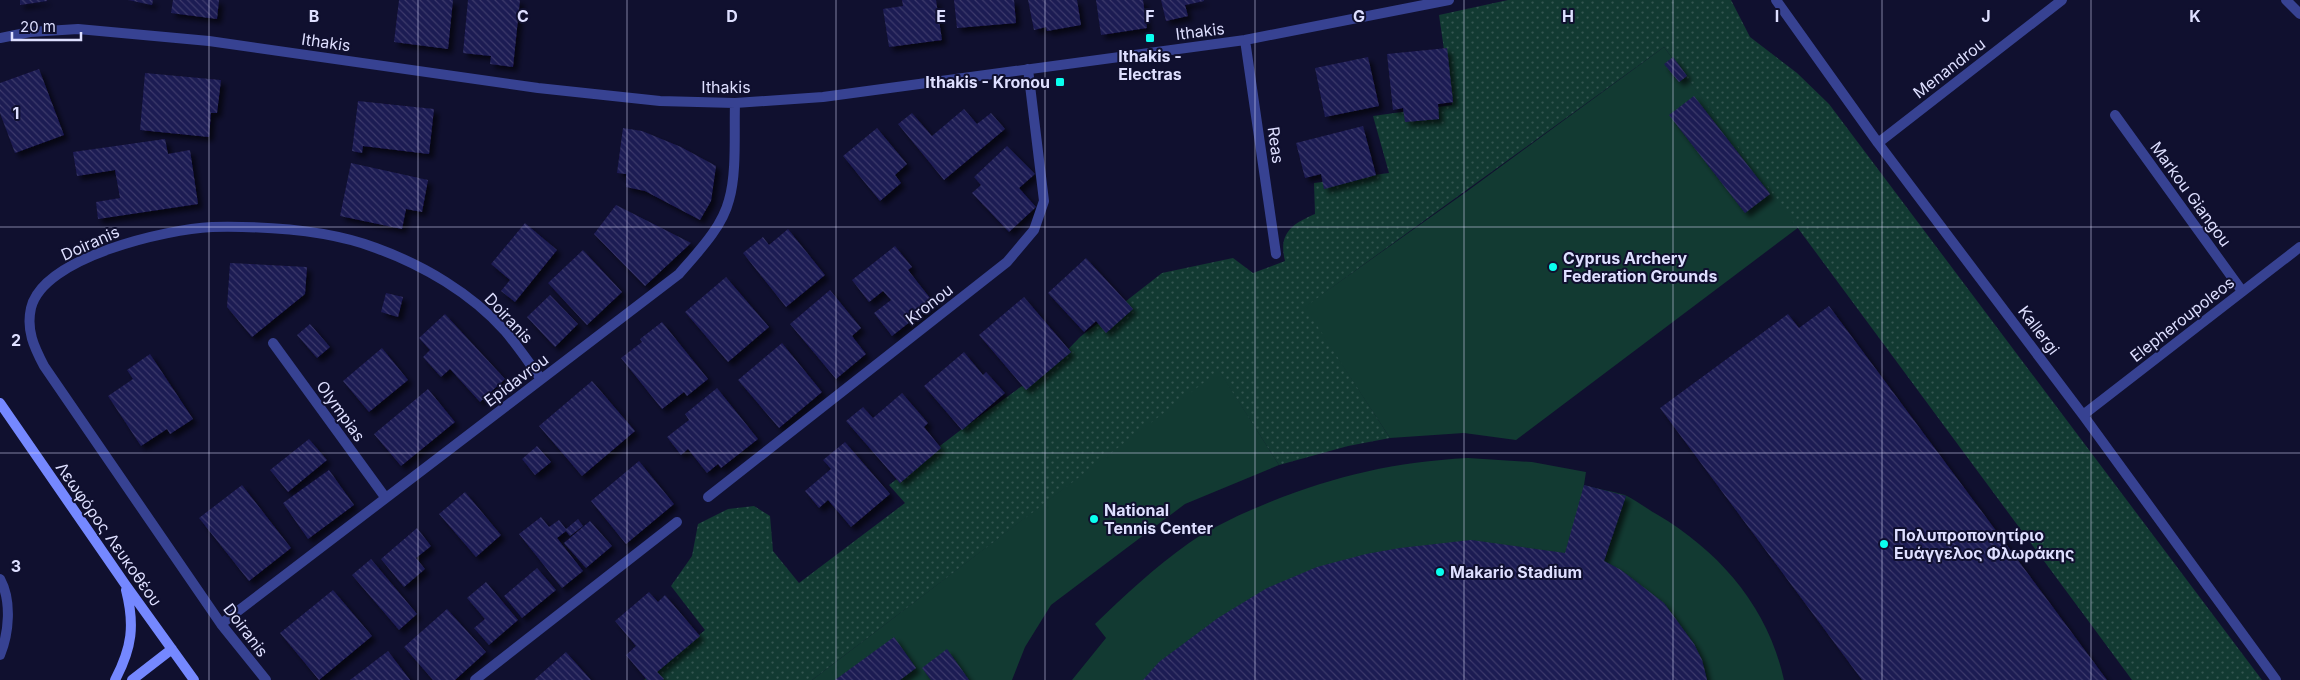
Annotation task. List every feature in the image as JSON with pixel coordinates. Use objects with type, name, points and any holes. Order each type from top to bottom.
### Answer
[{"type":"main road","name":"Λεωφόρος Λευκοθέου","points":[[0,403],[194,680]]},
{"type":"main road","points":[[115,680],[125,659],[132,630],[131,612],[125,584]]},
{"type":"main road","points":[[132,680],[172,649]]},
{"type":"street","name":"Ithakis","points":[[0,38],[30,32],[78,29],[209,41],[538,88],[660,100],[735,103],[823,97],[1245,40],[1449,0]]},
{"type":"street","name":"Kallergi","points":[[1776,0],[1878,143],[2083,415],[2276,680]]},
{"type":"street","name":"Menandrou","points":[[1878,143],[2062,0]]},
{"type":"street","points":[[2286,0],[2300,14]]},
{"type":"street","name":"Reas","points":[[1245,40],[1276,254]]},
{"type":"street","name":"Kronou","points":[[708,497],[1007,262],[1034,230],[1044,201],[1028,69]]},
{"type":"street","name":"Epidavrou","points":[[222,624],[385,497],[679,274],[714,232],[729,201],[733,166],[735,103]]},
{"type":"street","name":"Markou Giangou","points":[[2115,115],[2242,291]]},
{"type":"street","name":"Doiranis","points":[[266,680],[222,624],[44,366],[33,343],[28,322],[31,306],[40,290],[56,276],[78,262],[120,244],[178,231],[212,227],[313,231],[375,248],[421,268],[469,297],[504,331],[541,379]]},
{"type":"street","name":"Elepheroupoleos","points":[[2083,415],[2300,247]]},
{"type":"street","name":"Olympias","points":[[273,343],[385,497]]},
{"type":"street","points":[[475,680],[678,522]]},
{"type":"street","points":[[0,579],[4,586],[8,614],[5,643],[0,656]]},
{"type":"green space","points":[[1508,0],[1731,0],[1750,37],[1797,73],[1829,104],[2262,680],[2132,680],[1664,47],[1305,307],[1390,438],[1348,446],[1279,465],[1219,371],[812,680],[644,680],[705,630],[671,586],[692,556],[698,524],[728,509],[754,506],[770,516],[773,551],[799,583],[905,503],[889,485],[962,429],[1057,361],[1080,337],[1162,273],[1233,258],[1253,273],[1285,261],[1283,251],[1285,236],[1294,226],[1315,214],[1314,183],[1389,173],[1373,116],[1452,105],[1439,15]]},
{"type":"green space","name":"Cyprus Archery Federation Grounds","points":[[1664,47],[1799,227],[1516,440],[1464,433],[1390,438],[1304,307],[1466,192]]},
{"type":"green space","name":"National Tennis Center","points":[[1219,370],[1279,465],[1185,504],[1051,605],[1025,647],[1012,680],[812,680]]},
{"type":"green space","name":"Makario Stadium","points":[[1468,458],[1532,462],[1586,472],[1584,485],[1625,495],[1681,530],[1721,564],[1753,605],[1777,653],[1784,680],[1072,680],[1106,638],[1095,624],[1164,562],[1208,531],[1270,502],[1343,477],[1416,463]]},
{"type":"building","points":[[20,0],[47,0],[47,1],[20,5]]},
{"type":"building","points":[[128,0],[153,0],[152,5]]},
{"type":"building","points":[[173,0],[219,0],[217,19],[171,13]]},
{"type":"building","points":[[399,0],[453,0],[448,49],[394,42]]},
{"type":"building","points":[[468,0],[520,0],[513,67],[490,64],[491,56],[463,53]]},
{"type":"building","points":[[902,0],[936,0],[942,40],[889,47],[883,9],[903,6]]},
{"type":"building","points":[[954,0],[1014,0],[1016,23],[957,28]]},
{"type":"building","points":[[1028,0],[1077,0],[1081,25],[1047,31],[1046,27],[1034,30]]},
{"type":"building","points":[[1096,0],[1143,0],[1147,28],[1101,35]]},
{"type":"building","points":[[1161,0],[1204,1],[1185,5],[1188,16],[1166,21]]},
{"type":"building","points":[[1447,48],[1453,102],[1438,104],[1439,119],[1405,122],[1403,108],[1393,110],[1387,54]]},
{"type":"building","points":[[1368,57],[1379,106],[1325,117],[1315,68]]},
{"type":"building","points":[[1673,57],[1687,76],[1679,82],[1664,64]]},
{"type":"building","points":[[39,69],[64,135],[15,153],[0,113],[0,83]]},
{"type":"building","points":[[145,73],[221,80],[217,113],[211,113],[209,137],[140,130]]},
{"type":"building","points":[[1694,96],[1770,194],[1745,213],[1669,115]]},
{"type":"building","points":[[358,101],[434,109],[429,154],[363,146],[362,153],[352,151]]},
{"type":"building","points":[[964,109],[977,124],[991,113],[1005,129],[944,180],[898,124],[912,113],[932,136]]},
{"type":"building","points":[[1363,126],[1376,175],[1324,189],[1321,174],[1305,178],[1296,143]]},
{"type":"building","points":[[623,128],[642,131],[681,147],[716,166],[711,201],[700,220],[645,191],[626,187],[626,174],[617,173]]},
{"type":"building","points":[[877,128],[907,164],[895,175],[901,183],[880,201],[843,156]]},
{"type":"building","points":[[165,139],[168,154],[190,150],[198,204],[98,219],[96,202],[120,198],[115,170],[77,176],[73,152]]},
{"type":"building","points":[[1007,146],[1035,174],[1019,188],[1036,207],[1009,232],[972,193],[981,185],[974,177]]},
{"type":"building","points":[[351,163],[428,180],[422,212],[406,209],[402,229],[340,216]]},
{"type":"building","points":[[616,205],[691,243],[645,286],[594,234]]},
{"type":"building","points":[[525,223],[557,250],[515,302],[501,291],[510,280],[491,264]]},
{"type":"building","points":[[788,229],[825,275],[786,307],[743,253],[763,237],[769,245]]},
{"type":"building","points":[[895,246],[912,267],[908,270],[934,303],[892,336],[874,313],[891,300],[883,291],[869,302],[852,280]]},
{"type":"building","points":[[583,250],[622,292],[587,325],[548,283]]},
{"type":"building","points":[[1086,258],[1133,309],[1106,333],[1096,321],[1084,332],[1048,293]]},
{"type":"building","points":[[230,263],[307,267],[305,294],[252,337],[227,307]]},
{"type":"building","points":[[726,277],[769,327],[728,362],[685,312]]},
{"type":"building","points":[[830,290],[861,328],[852,336],[866,354],[836,379],[790,324]]},
{"type":"building","points":[[386,293],[403,297],[398,317],[381,312]]},
{"type":"building","points":[[550,295],[578,324],[555,347],[527,317]]},
{"type":"building","points":[[1024,297],[1071,352],[1026,390],[979,335]]},
{"type":"building","name":"Πολυπροπονητίριο Ευάγγελος Φλωράκης","points":[[1829,306],[2107,680],[1862,680],[1660,408],[1788,314],[1799,328]]},
{"type":"building","points":[[445,314],[505,379],[480,402],[450,369],[441,377],[423,357],[430,350],[419,338]]},
{"type":"building","points":[[662,322],[708,379],[687,396],[684,392],[662,409],[621,358],[642,342],[640,339]]},
{"type":"building","points":[[310,324],[330,347],[317,358],[297,335]]},
{"type":"building","points":[[782,343],[822,392],[779,428],[738,380]]},
{"type":"building","points":[[382,348],[408,380],[369,412],[343,381]]},
{"type":"building","points":[[964,352],[983,375],[986,372],[1005,393],[962,430],[924,386]]},
{"type":"building","points":[[150,354],[193,419],[170,434],[167,429],[141,446],[108,396],[133,379],[127,370]]},
{"type":"building","points":[[592,381],[635,431],[582,476],[539,426]]},
{"type":"building","points":[[717,388],[758,439],[721,468],[718,464],[707,473],[688,449],[681,455],[667,437],[689,420],[685,414]]},
{"type":"building","points":[[428,389],[455,422],[401,466],[374,434]]},
{"type":"building","points":[[902,393],[928,423],[924,427],[941,448],[900,483],[846,421],[863,407],[873,418]]},
{"type":"building","points":[[309,439],[327,460],[288,492],[270,470]]},
{"type":"building","points":[[845,442],[890,494],[851,527],[828,500],[819,508],[805,491],[831,469],[823,460]]},
{"type":"building","points":[[537,446],[551,462],[535,475],[522,459]]},
{"type":"building","points":[[639,461],[674,504],[626,544],[591,501]]},
{"type":"building","points":[[329,470],[354,505],[308,539],[283,503]]},
{"type":"building","points":[[242,485],[291,548],[249,581],[199,518]]},
{"type":"building","points":[[1584,485],[1626,496],[1604,561],[1621,570],[1664,603],[1694,644],[1702,660],[1707,680],[1143,680],[1159,662],[1218,618],[1267,588],[1317,567],[1366,554],[1400,548],[1471,540],[1565,553]]},
{"type":"building","points":[[465,492],[501,535],[476,557],[439,514]]},
{"type":"building","points":[[541,517],[549,527],[559,520],[566,529],[578,519],[583,526],[570,536],[566,531],[557,538],[583,571],[562,588],[519,534]]},
{"type":"building","points":[[590,521],[612,546],[586,568],[564,543]]},
{"type":"building","points":[[417,528],[431,546],[416,558],[425,569],[404,587],[381,559]]},
{"type":"building","points":[[371,559],[417,614],[399,630],[352,575]]},
{"type":"building","points":[[537,568],[556,590],[522,618],[504,596]]},
{"type":"building","points":[[486,582],[518,620],[489,645],[474,628],[485,619],[467,598]]},
{"type":"building","points":[[333,590],[372,636],[319,680],[280,633]]},
{"type":"building","points":[[649,592],[658,602],[665,595],[700,636],[657,672],[664,679],[662,680],[647,680],[626,655],[636,646],[615,621]]},
{"type":"building","points":[[447,609],[486,652],[455,680],[433,680],[404,647]]},
{"type":"building","points":[[894,637],[916,668],[900,680],[835,680]]},
{"type":"building","points":[[947,649],[969,680],[931,680],[922,668]]},
{"type":"building","points":[[388,651],[410,680],[350,680]]},
{"type":"building","points":[[566,652],[591,680],[534,680]]},
{"type":"place","name":"Ithakis - Electras","points":[[1150,38]]},
{"type":"place","name":"Ithakis - Kronou","points":[[1060,82]]},
{"type":"place","name":"Cyprus Archery Federation Grounds","points":[[1553,267]]},
{"type":"place","name":"National Tennis Center","points":[[1094,519]]},
{"type":"place","name":"Πολυπροπονητίριο Ευάγγελος Φλωράκης","points":[[1884,544]]},
{"type":"place","name":"Makario Stadium","points":[[1440,572]]}]
